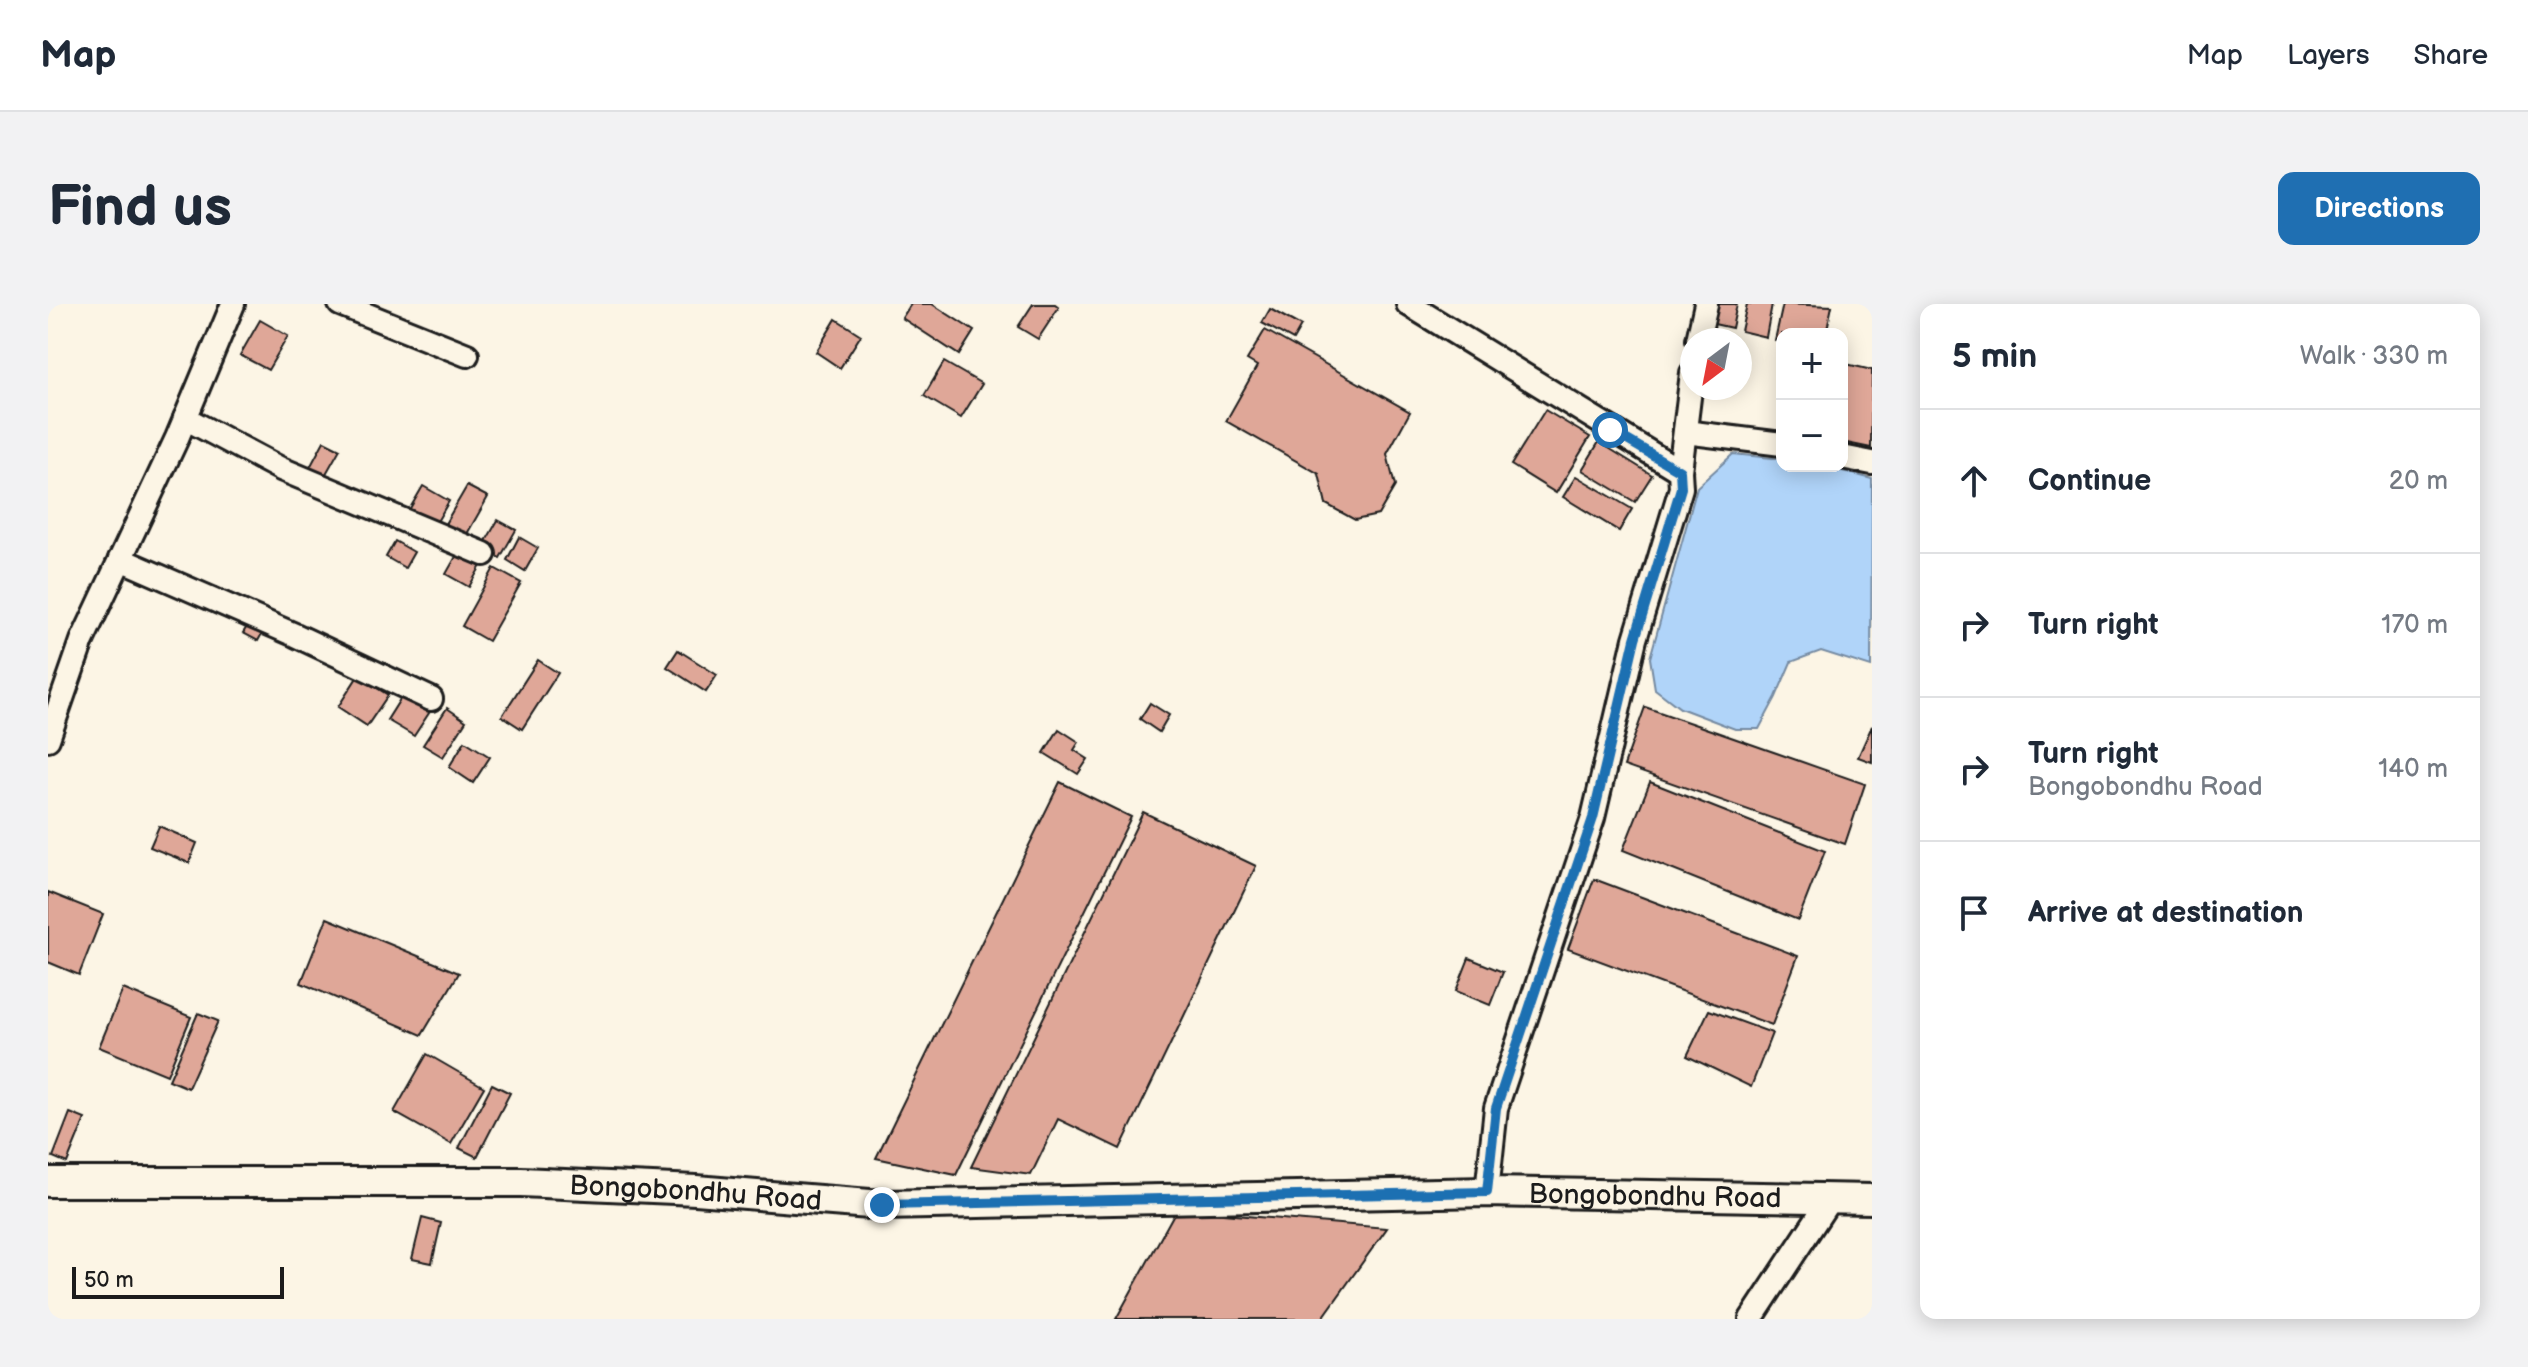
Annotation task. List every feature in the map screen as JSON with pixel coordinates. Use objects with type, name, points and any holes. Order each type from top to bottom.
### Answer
[{"type":"street","points":[[48,739],[82,641],[185,418],[233,304]]},
{"type":"street","points":[[340,304],[467,355]]},
{"type":"street","points":[[1408,304],[1680,471]]},
{"type":"street","points":[[1701,328],[1706,304]]},
{"type":"street","points":[[1487,1192],[1496,1108],[1593,818],[1635,639],[1681,488],[1680,471],[1689,400]]},
{"type":"street","points":[[185,418],[281,469],[484,554]]},
{"type":"street","points":[[1685,432],[1776,443]]},
{"type":"street","points":[[1848,458],[1872,463]]},
{"type":"street","points":[[120,559],[295,635],[431,699]]},
{"type":"street","name":"Bongobondhu Road","points":[[48,1182],[521,1182],[696,1190],[882,1205],[1487,1192],[1872,1199]]},
{"type":"street","points":[[1751,1319],[1830,1199]]},
{"type":"water","points":[[1733,454],[1776,458],[1776,472],[1846,472],[1872,479],[1871,667],[1821,651],[1791,662],[1759,729],[1735,729],[1680,708],[1655,689],[1650,658],[1697,487]]},
{"type":"building","points":[[911,304],[932,304],[974,331],[959,355],[902,318]]},
{"type":"building","points":[[1033,304],[1055,304],[1059,307],[1038,339],[1018,327]]},
{"type":"building","points":[[1709,304],[1737,304],[1732,328],[1705,322]]},
{"type":"building","points":[[1747,304],[1772,304],[1766,337],[1752,334],[1752,328],[1742,328]]},
{"type":"building","points":[[1783,304],[1832,306],[1827,328],[1778,328]]},
{"type":"building","points":[[1270,309],[1301,326],[1293,340],[1262,323]]},
{"type":"building","points":[[836,319],[861,335],[840,368],[816,352]]},
{"type":"building","points":[[260,320],[288,336],[268,370],[240,355]]},
{"type":"building","points":[[1265,330],[1410,412],[1387,454],[1395,486],[1378,515],[1355,520],[1326,504],[1319,474],[1226,421],[1257,366],[1247,360]]},
{"type":"building","points":[[944,362],[982,384],[961,418],[924,396]]},
{"type":"building","points":[[1848,364],[1872,370],[1871,448],[1848,443]]},
{"type":"building","points":[[1545,410],[1590,437],[1556,493],[1511,465]]},
{"type":"building","points":[[324,441],[340,449],[323,479],[308,471]]},
{"type":"building","points":[[1599,442],[1652,475],[1635,502],[1582,470]]},
{"type":"building","points":[[1576,476],[1632,509],[1619,531],[1563,497]]},
{"type":"building","points":[[423,486],[449,501],[435,525],[409,510]]},
{"type":"building","points":[[467,486],[488,497],[463,541],[442,529]]},
{"type":"building","points":[[498,520],[516,530],[500,558],[482,548]]},
{"type":"building","points":[[519,537],[538,548],[525,571],[507,560]]},
{"type":"building","points":[[395,541],[414,552],[405,568],[386,557]]},
{"type":"building","points":[[459,551],[482,564],[469,587],[446,574]]},
{"type":"building","points":[[494,568],[521,583],[488,641],[462,626]]},
{"type":"building","points":[[250,622],[264,630],[258,641],[243,633]]},
{"type":"building","points":[[678,650],[717,675],[706,692],[667,667]]},
{"type":"building","points":[[538,660],[558,673],[522,729],[502,716]]},
{"type":"building","points":[[358,676],[388,695],[367,726],[338,707]]},
{"type":"building","points":[[404,693],[431,710],[414,736],[387,720]]},
{"type":"building","points":[[1150,703],[1169,715],[1159,732],[1140,719]]},
{"type":"building","points":[[1645,707],[1865,784],[1845,844],[1624,766]]},
{"type":"building","points":[[447,708],[466,721],[443,757],[423,745]]},
{"type":"building","points":[[1872,726],[1872,762],[1858,757]]},
{"type":"building","points":[[1059,729],[1079,742],[1074,750],[1088,759],[1078,774],[1044,753]]},
{"type":"building","points":[[465,741],[490,757],[473,783],[449,767]]},
{"type":"building","points":[[1060,782],[1131,817],[956,1175],[876,1158]]},
{"type":"building","points":[[1650,782],[1825,851],[1798,920],[1623,850]]},
{"type":"building","points":[[1143,812],[1256,866],[1120,1149],[1058,1119],[1031,1175],[971,1167]]},
{"type":"building","points":[[159,826],[197,843],[189,863],[150,847]]},
{"type":"building","points":[[1594,879],[1798,956],[1772,1025],[1568,949]]},
{"type":"building","points":[[48,892],[103,914],[79,975],[48,962]]},
{"type":"building","points":[[327,918],[459,973],[422,1035],[301,983]]},
{"type":"building","points":[[1469,958],[1503,972],[1490,1005],[1456,991]]},
{"type":"building","points":[[123,989],[191,1017],[167,1075],[99,1047]]},
{"type":"building","points":[[1709,1010],[1772,1033],[1751,1087],[1687,1056]]},
{"type":"building","points":[[198,1013],[218,1021],[188,1088],[169,1080]]},
{"type":"building","points":[[427,1054],[484,1087],[451,1144],[394,1112]]},
{"type":"building","points":[[492,1084],[510,1093],[477,1157],[459,1148]]},
{"type":"building","points":[[70,1113],[85,1119],[67,1163],[53,1157]]},
{"type":"building","points":[[1176,1210],[1387,1228],[1322,1319],[1116,1319]]},
{"type":"building","points":[[422,1218],[441,1223],[432,1263],[412,1259]]},
{"type":"route","points":[[882,1205],[1487,1192],[1496,1108],[1593,818],[1635,639],[1681,488],[1680,471],[1610,430]]}]
